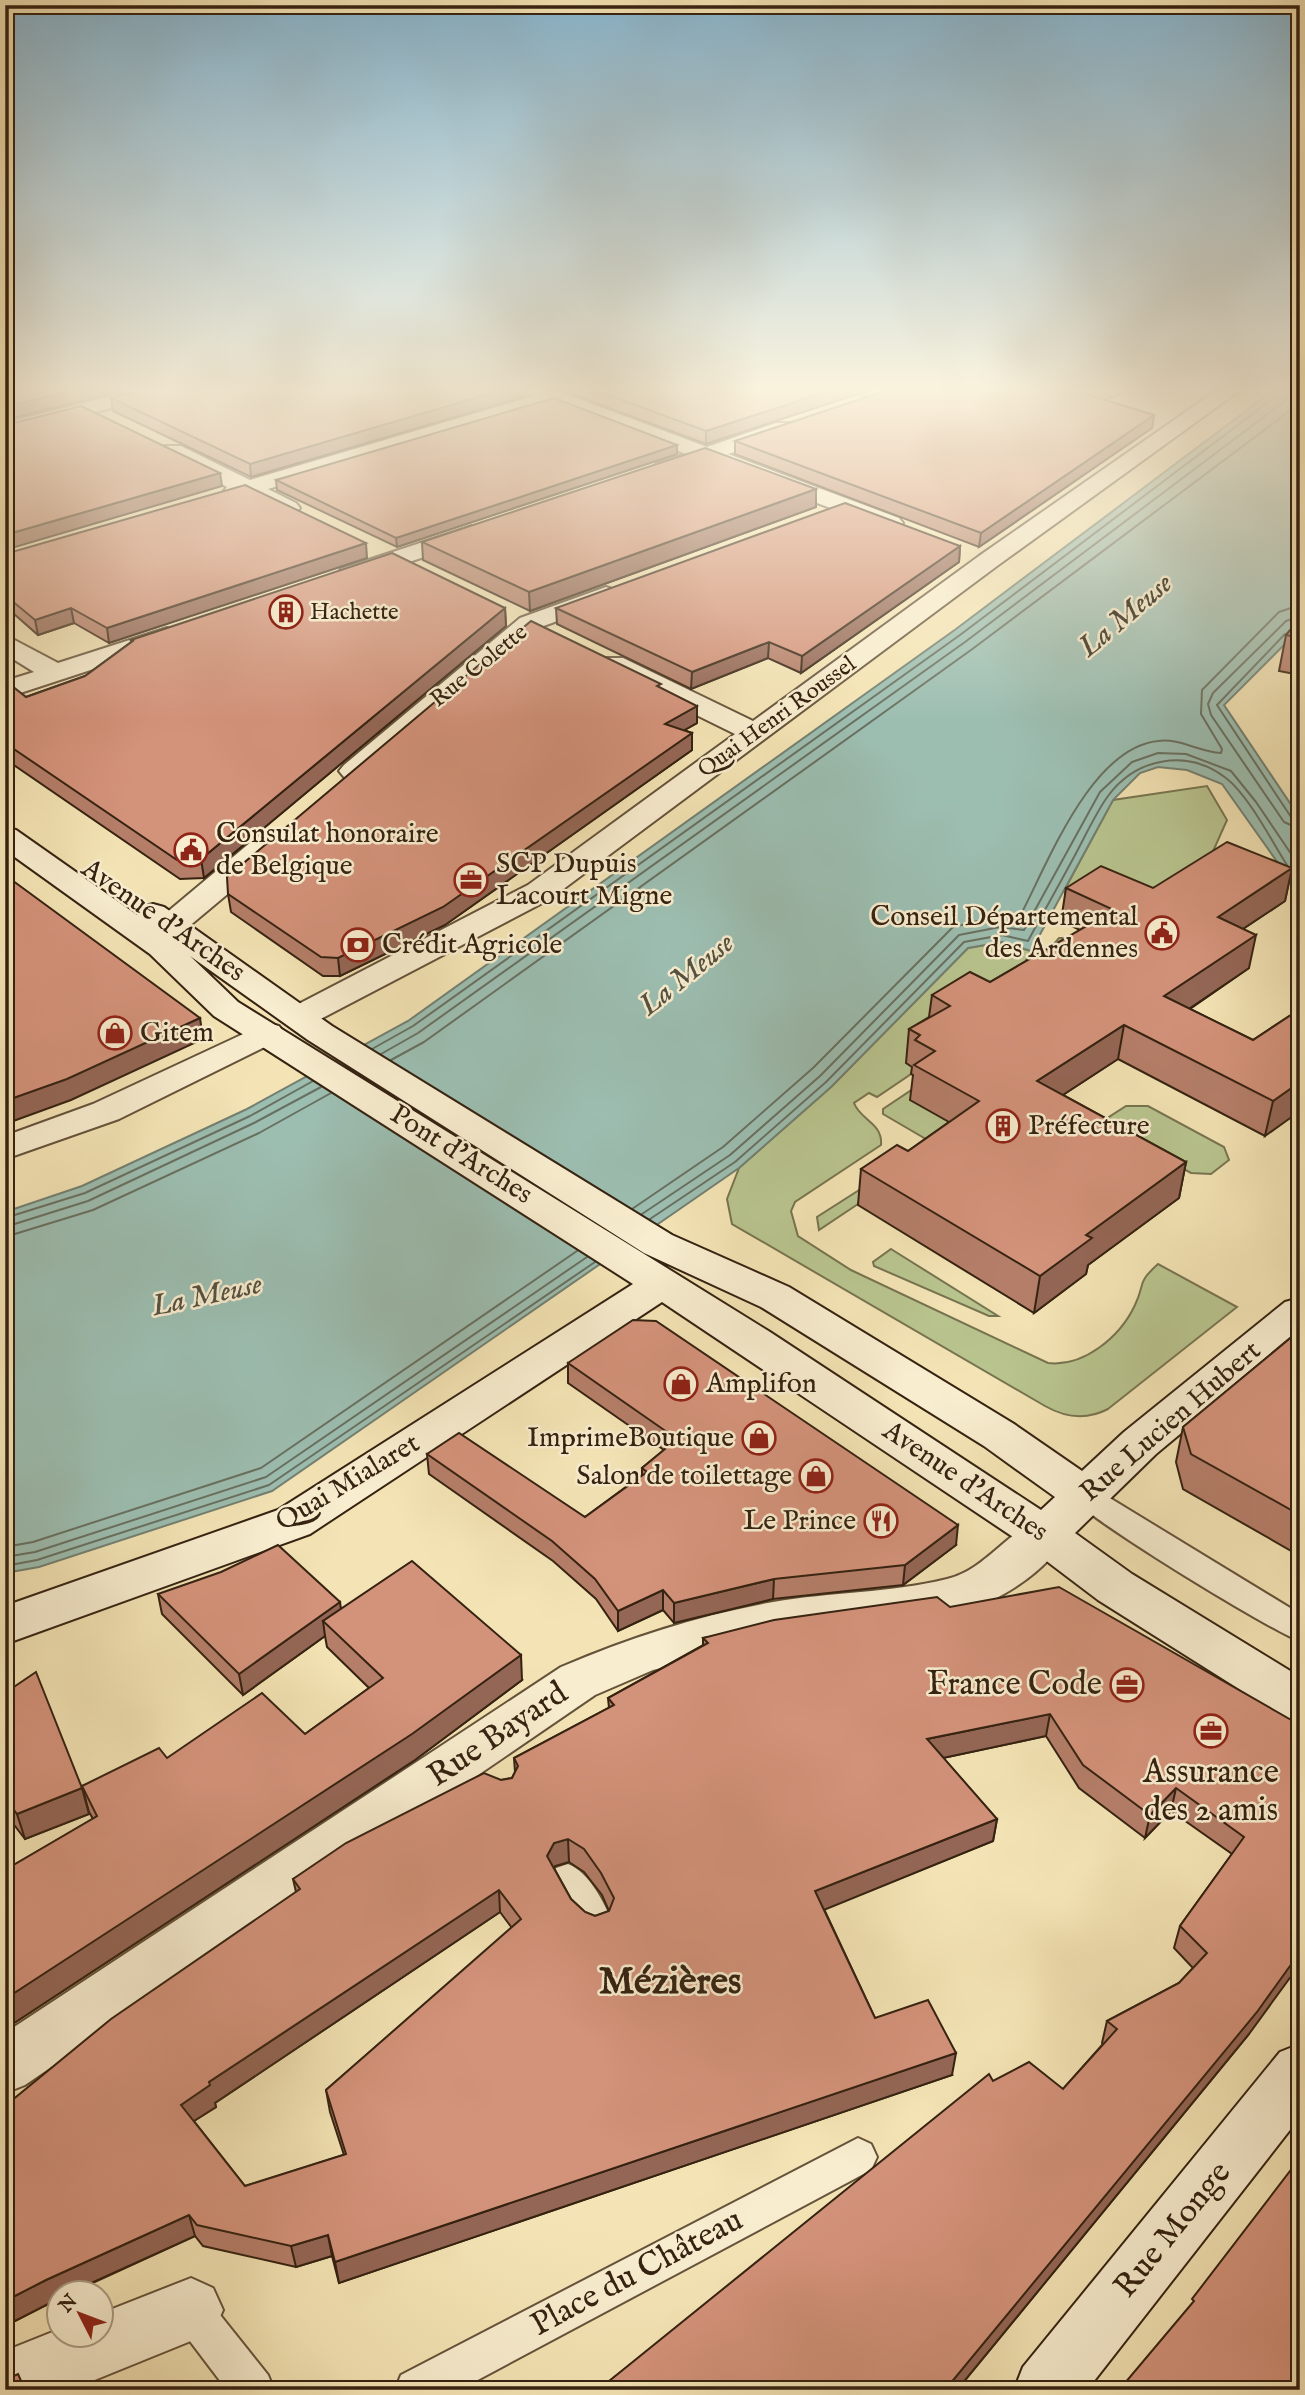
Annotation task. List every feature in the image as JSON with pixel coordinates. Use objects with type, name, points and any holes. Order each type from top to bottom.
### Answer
[{"type":"street","points":[[209,500],[216,498]]},
{"type":"street","points":[[268,498],[310,519]]},
{"type":"street","points":[[825,498],[911,531]]},
{"type":"street","name":"Quai Henri Roussel","points":[[5,1148],[37,1139],[294,1033],[540,892],[988,561],[1078,498]]},
{"type":"street","points":[[808,520],[846,506]]},
{"type":"street","points":[[328,581],[498,524]]},
{"type":"street","points":[[370,548],[430,577]]},
{"type":"street","points":[[962,551],[988,561]]},
{"type":"street","name":"Rue Colette","points":[[337,785],[529,623],[631,586]]},
{"type":"street","points":[[505,612],[554,635]]},
{"type":"street","points":[[5,690],[186,629]]},
{"type":"street","points":[[5,643],[55,673]]},
{"type":"street","points":[[592,654],[755,733]]},
{"type":"street","name":"Avenue d'Arches","points":[[5,809],[170,926],[294,1033]]},
{"type":"street","points":[[170,926],[285,830]]},
{"type":"street","name":"Avenue d'Arches","points":[[5,836],[162,947],[226,1009],[294,1033]]},
{"type":"street","name":"Pont d'Arches","points":[[294,1033],[650,1263]]},
{"type":"street","name":"Avenue d'Arches","points":[[650,1263],[775,1297],[988,1428],[1085,1496]]},
{"type":"street","name":"Avenue d'Arches","points":[[650,1263],[1115,1587],[1300,1702]]},
{"type":"street","name":"Quai Mialaret","points":[[5,1625],[294,1522],[650,1263]]},
{"type":"street","name":"Rue Lucien Hubert","points":[[1044,1535],[1159,1427],[1300,1311]]},
{"type":"street","name":"Rue Bayard","points":[[5,2066],[484,1765],[578,1681],[643,1653],[772,1621],[958,1596],[1009,1568],[1044,1535]]},
{"type":"street","name":"Rue Monge","points":[[1046,2390],[1300,2071]]},
{"type":"street","points":[[5,2383],[191,2310]]},
{"type":"lane","name":"Avenue d'Arches","points":[[1085,1496],[1121,1521],[1300,1629]]},
{"type":"lane","points":[[568,1879],[595,1921]]},
{"type":"lane","name":"Place du Château","points":[[416,2390],[858,2157]]},
{"type":"lane","points":[[191,2310],[253,2390]]},
{"type":"green space","points":[[1207,786],[1227,820],[1210,858],[1228,864],[1067,917],[1065,889],[1113,800]]},
{"type":"green space","points":[[1059,938],[1071,938],[1093,949],[1095,955],[986,1016],[966,1006],[929,1029],[946,1040],[907,1063],[917,1070],[877,1097],[869,1093],[854,1103],[875,1127],[881,1138],[881,1145],[795,1202],[791,1211],[798,1236],[851,1270],[1048,1363],[1075,1360],[1099,1348],[1128,1317],[1144,1280],[1158,1264],[1237,1307],[1108,1409],[1084,1416],[1061,1413],[1045,1406],[732,1224],[727,1199],[739,1168],[831,1087],[968,948],[1002,942],[1031,951],[1010,990],[1015,993],[1035,957],[1042,958]]},
{"type":"green space","points":[[913,1089],[911,1100],[975,1136],[950,1153],[883,1114],[883,1109]]},
{"type":"green space","points":[[1126,1106],[1148,1106],[1224,1147],[1229,1160],[1211,1174],[1191,1173],[1113,1131],[1109,1117]]},
{"type":"green space","points":[[878,1178],[894,1180],[819,1230],[817,1217]]},
{"type":"green space","points":[[891,1249],[998,1316],[989,1316],[874,1266],[873,1262]]},
{"type":"water","name":"La Meuse","points":[[1130,498],[1300,498],[1300,629],[1224,705],[1300,818],[1300,894],[1222,784],[1187,770],[1158,767],[1140,773],[1113,800],[1031,951],[1002,942],[968,948],[831,1087],[739,1168],[272,1491],[39,1567],[5,1573],[5,1212],[82,1186],[247,1109],[408,1021],[956,629]]},
{"type":"building","points":[[5,498],[134,498],[5,535]]},
{"type":"building","points":[[201,498],[272,498],[366,543],[107,628],[71,608],[35,620],[11,600],[5,601],[5,554]]},
{"type":"building","points":[[313,498],[518,498],[396,538]]},
{"type":"building","points":[[555,498],[792,498],[529,592],[422,542]]},
{"type":"building","points":[[887,498],[1033,498],[981,533]]},
{"type":"building","points":[[845,503],[960,546],[802,656],[769,642],[692,672],[556,608]]},
{"type":"building","points":[[392,553],[505,608],[201,859],[177,860],[5,743],[7,682],[26,697],[85,676],[133,641],[131,640]]},
{"type":"building","points":[[1300,619],[1300,638],[1286,635]]},
{"type":"building","points":[[531,621],[661,684],[657,686],[697,706],[665,724],[692,733],[443,907],[338,958],[321,957],[228,894],[227,877]]},
{"type":"building","points":[[1227,842],[1292,868],[1218,917],[1256,935],[1164,996],[1253,1040],[1300,1009],[1300,1082],[1273,1101],[1124,1025],[1037,1081],[1186,1162],[1086,1235],[1092,1238],[1040,1276],[861,1169],[897,1145],[908,1151],[979,1101],[914,1065],[935,1051],[915,1040],[920,1035],[909,1029],[950,1006],[932,995],[970,972],[990,982],[1114,910],[1066,888],[1101,866],[1153,888]]},
{"type":"building","points":[[5,875],[200,1018],[67,1079],[5,1101]]},
{"type":"building","points":[[633,1320],[656,1321],[958,1525],[905,1565],[774,1579],[674,1603],[663,1590],[618,1611],[595,1579],[552,1541],[427,1454],[459,1433],[585,1517],[647,1472],[642,1468],[677,1439],[568,1363]]},
{"type":"building","points":[[1300,1330],[1300,1515],[1191,1454],[1183,1427]]},
{"type":"building","points":[[278,1545],[340,1602],[239,1674],[158,1594],[221,1572]]},
{"type":"building","points":[[412,1561],[521,1655],[412,1734],[5,1999],[5,1870],[97,1816],[82,1786],[159,1748],[167,1758],[262,1693],[305,1734],[383,1678],[323,1621]]},
{"type":"building","points":[[1059,1587],[1300,1725],[1300,1952],[1257,2012],[945,2390],[598,2390],[989,2074],[993,2081],[1029,2062],[1063,2089],[1117,2029],[1107,2021],[1179,1983],[1207,1953],[1180,1926],[1244,1837],[1176,1788],[1150,1815],[1083,1765],[1050,1714],[927,1739],[997,1819],[815,1891],[875,2018],[928,2000],[956,2053],[335,2262],[328,2235],[291,2246],[197,2225],[189,2215],[5,2301],[5,2106],[111,2019],[300,1889],[293,1879],[346,1843],[484,1773],[501,1780],[512,1778],[518,1766],[514,1758],[614,1705],[608,1698],[708,1643],[703,1638],[774,1620],[937,1597],[950,1607]],"holes":[[[568,1839],[584,1849],[614,1898],[609,1911],[595,1916],[585,1912],[571,1899],[547,1856],[554,1843]],[[499,1890],[521,1919],[326,2090],[346,2154],[245,2186],[181,2105],[210,2085],[209,2082]]]},
{"type":"building","points":[[36,1672],[82,1788],[17,1814],[5,1798],[5,1693]]},
{"type":"building","points":[[1300,2158],[1300,2390],[1119,2390],[1194,2301],[1192,2299]]},
{"type":"building","points":[[18,2374],[25,2390],[5,2390],[5,2380]]},
{"type":"place","name":"Hachette","points":[[286,612]]},
{"type":"place","name":"Consulat honoraire de Belgique","points":[[191,850]]},
{"type":"place","name":"SCP Dupuis Lacourt Migne","points":[[471,880]]},
{"type":"place","name":"Conseil Départemental des Ardennes","points":[[1162,933]]},
{"type":"place","name":"Crédit Agricole","points":[[358,945]]},
{"type":"place","name":"Gitem","points":[[115,1033]]},
{"type":"place","name":"Préfecture","points":[[1003,1126]]},
{"type":"place","name":"Amplifon","points":[[681,1384]]},
{"type":"place","name":"ImprimeBoutique","points":[[759,1438]]},
{"type":"place","name":"Salon de toilettage","points":[[816,1476]]},
{"type":"place","name":"Le Prince","points":[[881,1521]]},
{"type":"place","name":"France Code","points":[[1127,1685]]},
{"type":"place","name":"Assurance des 2 amis","points":[[1211,1731]]},
{"type":"district","name":"Mézières","points":[[670,1983]]}]
